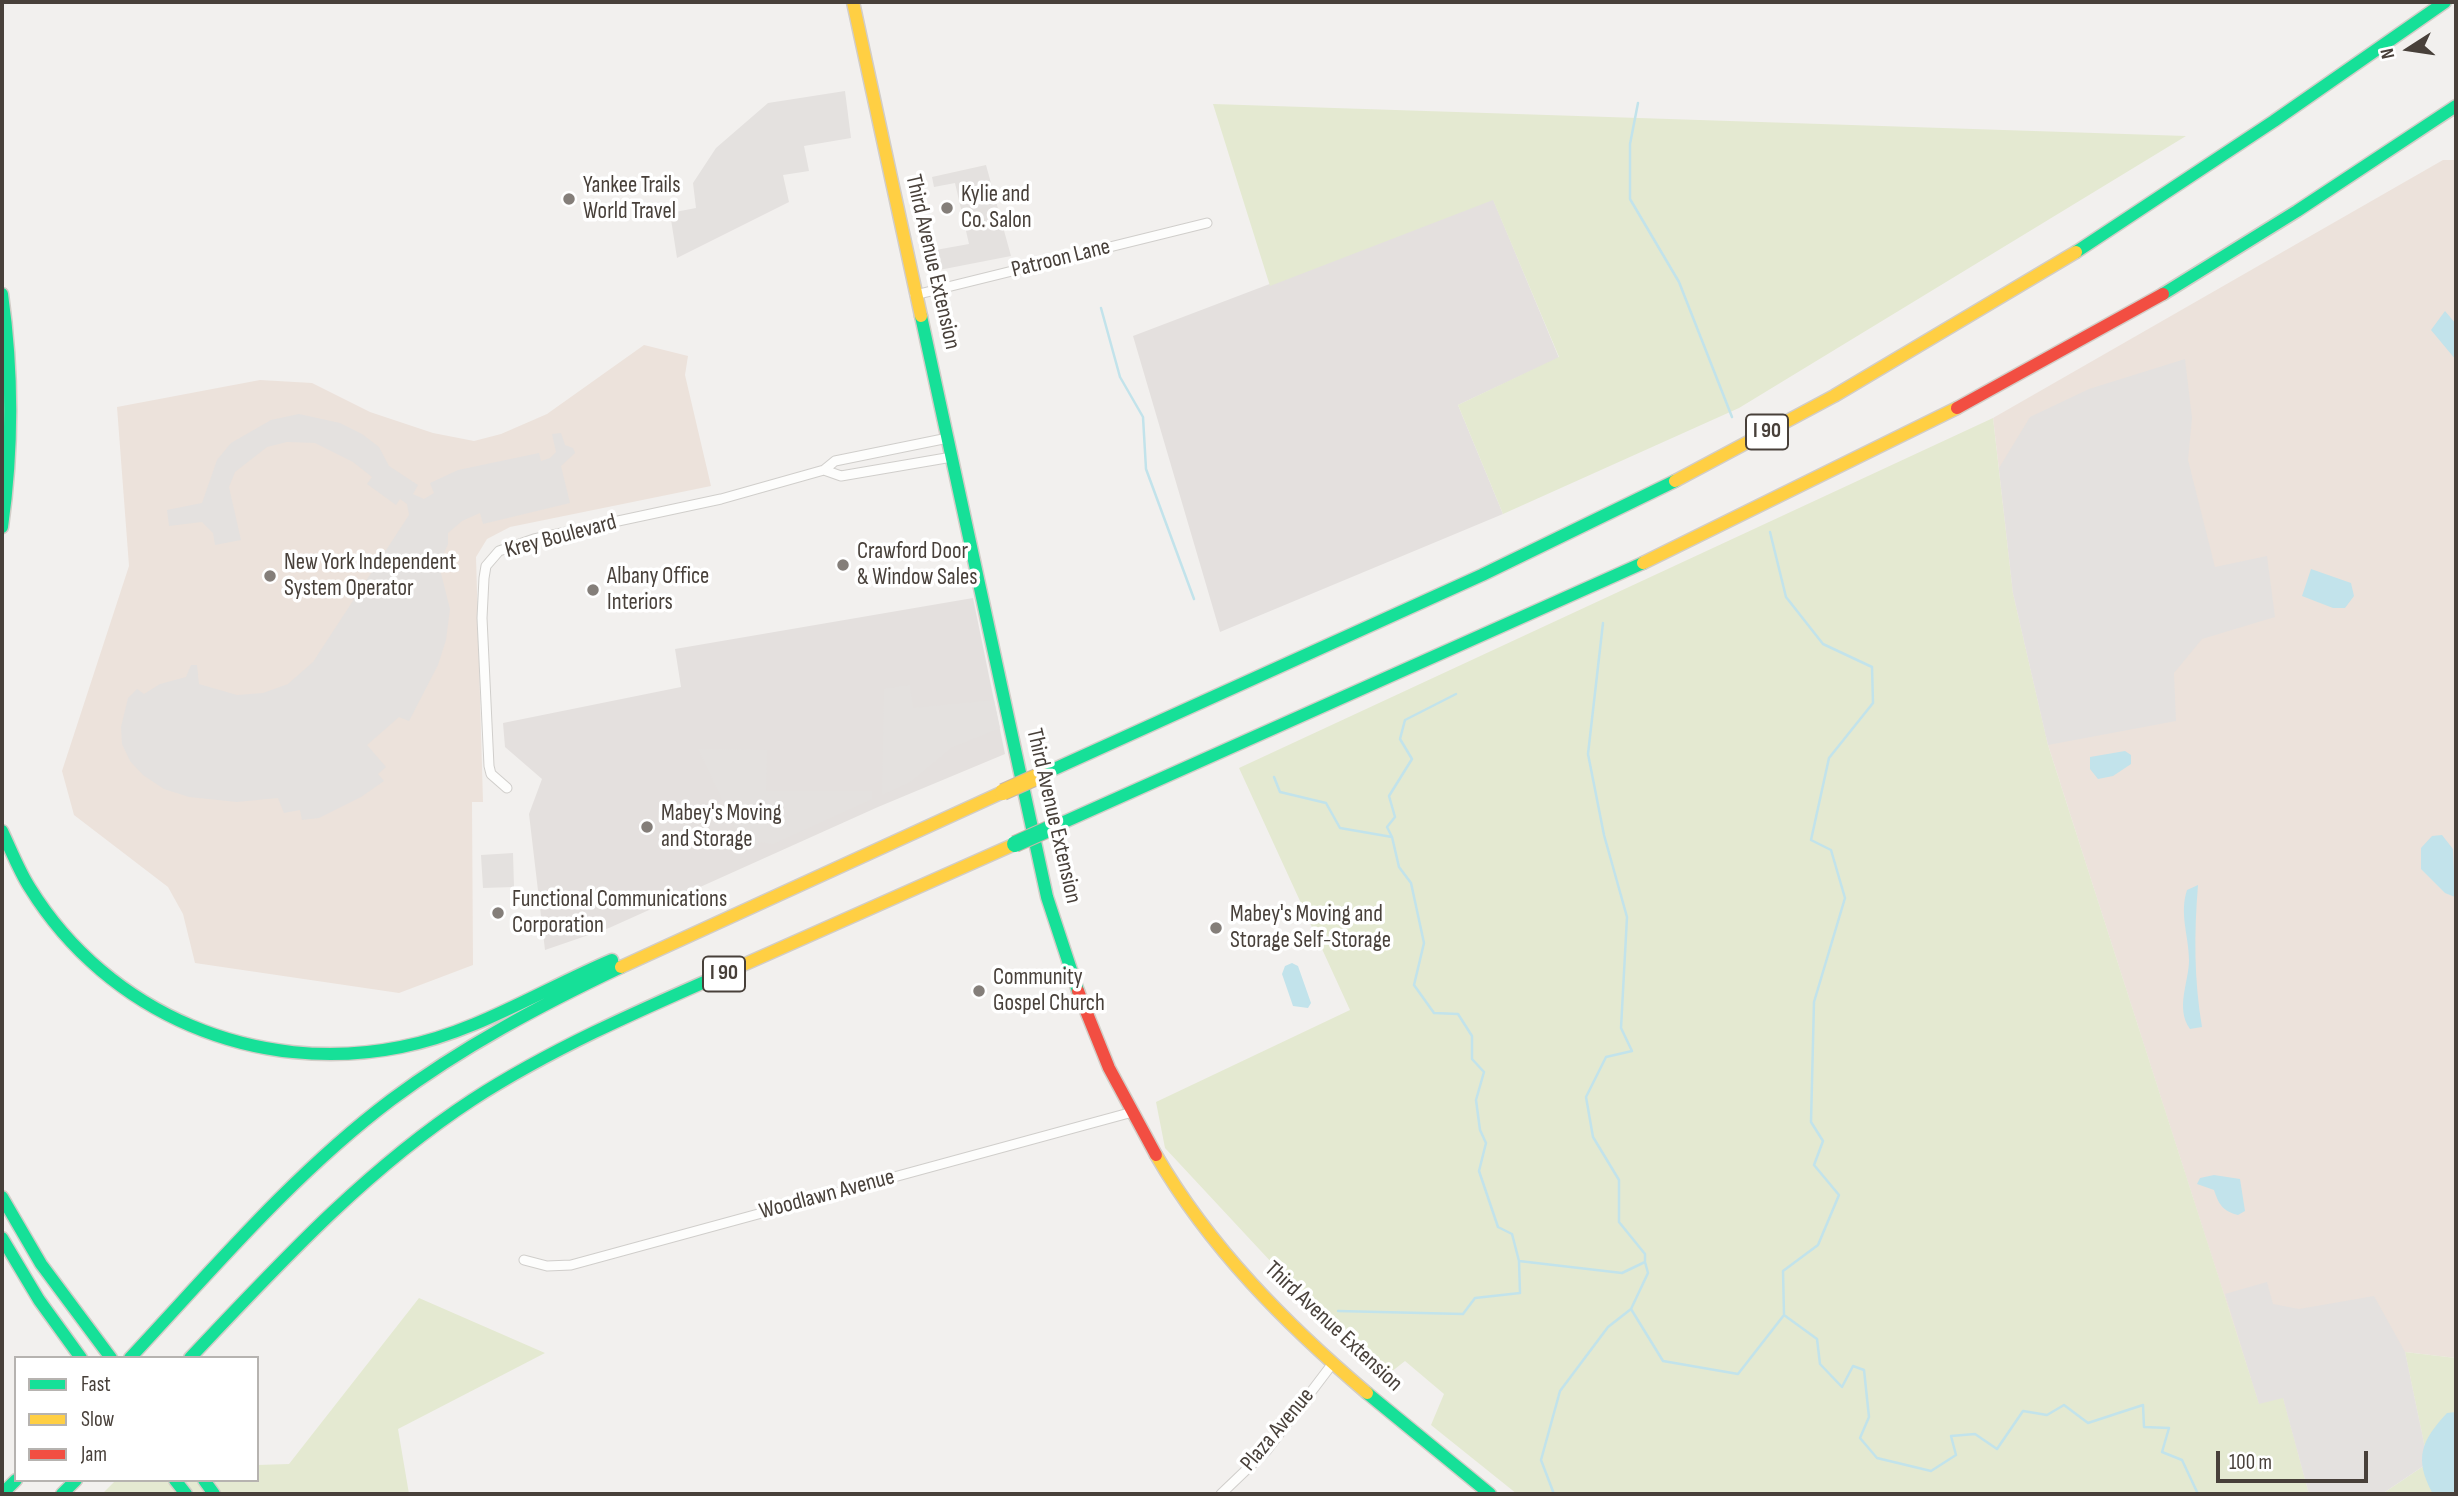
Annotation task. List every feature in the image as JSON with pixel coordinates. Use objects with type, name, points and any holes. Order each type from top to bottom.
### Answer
[{"type":"main road","name":"Third Avenue Extension","points":[[853,2],[1047,897],[1083,1012],[1129,1114],[1177,1189],[1245,1277],[1333,1363],[1490,1494]]},
{"type":"main road","name":"I 90","points":[[135,1353],[306,1173],[391,1100],[453,1057],[518,1018],[701,930],[1532,551],[1694,471],[1950,329],[2128,220],[2270,126],[2445,2]]},
{"type":"main road","name":"I 90","points":[[192,1356],[312,1230],[364,1182],[424,1133],[539,1060],[620,1020],[1631,568],[1914,431],[2159,295],[2315,199],[2456,106]]},
{"type":"main road","points":[[2,294],[12,405],[9,482],[2,527]]},
{"type":"main road","points":[[2,831],[16,865],[41,907],[70,943],[103,974],[138,1001],[191,1029],[267,1051],[343,1055],[412,1044],[469,1024],[627,954],[701,930]]},
{"type":"main road","points":[[2,1197],[41,1264],[110,1356]]},
{"type":"main road","points":[[2,1238],[34,1292],[80,1356]]},
{"type":"street","name":"Patroon Lane","points":[[915,295],[1207,223]]},
{"type":"street","name":"Krey Boulevard","points":[[506,788],[491,774],[489,766],[482,618],[484,578],[492,558],[507,546],[722,499],[824,470],[835,461],[948,438]]},
{"type":"street","name":"Krey Boulevard","points":[[824,470],[841,476],[952,457]]},
{"type":"street","name":"Woodlawn Avenue","points":[[524,1261],[547,1266],[571,1265],[1129,1114]]},
{"type":"street","name":"Plaza Avenue","points":[[1221,1494],[1267,1450],[1333,1363]]},
{"type":"shaded area","points":[[845,91],[851,138],[804,146],[809,171],[783,175],[789,202],[677,258],[670,213],[696,208],[693,183],[716,148],[768,103]]},
{"type":"shaded area","points":[[2443,160],[2456,160],[2456,1358],[2405,1352],[2428,1463],[2375,1494],[2309,1494],[2283,1398],[2259,1404],[2048,745],[2013,593],[1993,418]]},
{"type":"shaded area","points":[[986,165],[1011,256],[934,271],[930,251],[969,244],[955,183],[934,187],[932,177]]},
{"type":"shaded area","points":[[1493,199],[1559,358],[1458,405],[1503,514],[1220,632],[1133,336]]},
{"type":"shaded area","name":"New York Independent System Operator","points":[[644,345],[688,356],[685,375],[711,486],[510,527],[487,539],[476,557],[483,802],[472,802],[473,965],[399,993],[195,963],[183,914],[168,887],[74,815],[62,771],[129,566],[117,407],[260,380],[312,383],[370,412],[433,433],[474,441],[501,434],[547,414]]},
{"type":"shaded area","points":[[2185,359],[2192,418],[2188,460],[2215,567],[2267,556],[2275,617],[2202,639],[2174,673],[2176,721],[2048,745],[2013,593],[1999,468],[2030,417],[2089,389]]},
{"type":"shaded area","points":[[299,414],[340,423],[362,434],[379,447],[389,466],[418,485],[413,494],[424,499],[434,493],[430,483],[458,470],[539,453],[541,461],[550,458],[556,452],[552,434],[561,433],[565,445],[573,448],[575,453],[561,466],[570,503],[483,524],[480,513],[462,521],[448,533],[448,544],[439,565],[450,609],[446,640],[438,665],[409,721],[399,717],[367,745],[386,767],[378,774],[384,781],[361,797],[319,818],[302,820],[300,810],[284,813],[278,798],[237,802],[189,797],[164,789],[143,775],[130,761],[122,744],[121,727],[128,698],[137,689],[144,694],[160,684],[186,677],[191,665],[197,665],[199,684],[237,695],[263,693],[288,684],[313,662],[409,515],[407,504],[400,499],[396,505],[367,484],[372,477],[353,462],[315,443],[287,442],[267,447],[235,472],[229,487],[241,540],[215,545],[213,533],[202,522],[169,526],[167,510],[202,503],[217,460],[231,443],[271,420]]},
{"type":"shaded area","name":"Mabey's Moving and Storage","points":[[973,598],[1005,754],[878,807],[609,928],[545,950],[529,814],[542,779],[505,747],[503,723],[681,687],[675,649]]},
{"type":"shaded area","points":[[910,685],[913,708],[994,700],[1000,728],[953,747],[912,781],[882,795],[884,689]]},
{"type":"shaded area","points":[[698,749],[767,750],[766,791],[872,791],[872,799],[773,844],[761,842],[745,849]]},
{"type":"shaded area","points":[[513,853],[514,887],[483,888],[481,855]]},
{"type":"shaded area","points":[[2267,1282],[2273,1304],[2299,1309],[2374,1296],[2405,1352],[2428,1463],[2385,1492],[2309,1494],[2283,1398],[2259,1404],[2225,1294]]},
{"type":"green space","points":[[1213,104],[2186,136],[1739,408],[1503,514],[1458,405],[1559,357],[1493,200],[1270,286]]},
{"type":"green space","points":[[1993,418],[2013,593],[2048,745],[2259,1403],[2283,1397],[2309,1494],[1517,1494],[1431,1425],[1444,1394],[1405,1361],[1381,1380],[1165,1148],[1156,1102],[1350,1010],[1239,768]]},
{"type":"green space","points":[[419,1298],[545,1353],[398,1429],[409,1494],[102,1494],[114,1482],[259,1482],[259,1465],[289,1464]]},
{"type":"green space","points":[[2405,1352],[2456,1358],[2456,1494],[2375,1494],[2385,1492],[2428,1463]]},
{"type":"water","points":[[2445,311],[2456,324],[2456,360],[2431,330]]},
{"type":"water","points":[[2311,569],[2351,583],[2354,596],[2345,608],[2333,608],[2302,596]]},
{"type":"water","points":[[2125,751],[2131,755],[2131,764],[2113,776],[2098,779],[2090,769],[2090,757]]},
{"type":"water","points":[[2442,835],[2453,849],[2455,897],[2445,893],[2421,869],[2421,848],[2432,836]]},
{"type":"water","points":[[2198,885],[2196,956],[2202,1027],[2190,1029],[2183,1004],[2189,960],[2184,908],[2187,890]]},
{"type":"water","points":[[1292,963],[1298,966],[1311,1003],[1308,1008],[1293,1006],[1282,974],[1285,966]]},
{"type":"water","points":[[2214,1175],[2240,1179],[2245,1211],[2238,1215],[2229,1212],[2220,1203],[2214,1190],[2197,1184],[2200,1178]]},
{"type":"water","points":[[2456,1412],[2456,1494],[2433,1494],[2423,1470],[2423,1450],[2438,1423],[2447,1413]]},
{"type":"waterway","points":[[1638,103],[1630,144],[1630,199],[1679,282],[1732,417]]},
{"type":"waterway","points":[[1101,308],[1120,377],[1143,417],[1146,469],[1194,599]]},
{"type":"waterway","points":[[1770,532],[1786,597],[1823,644],[1872,667],[1873,703],[1829,758],[1811,840],[1831,850],[1845,898],[1814,1002],[1811,1122],[1823,1141],[1814,1165],[1839,1195],[1818,1245],[1783,1271],[1784,1314]]},
{"type":"waterway","points":[[1603,623],[1588,754],[1604,835],[1627,917],[1621,1028],[1632,1051],[1606,1057],[1586,1097],[1593,1137],[1619,1180],[1619,1222],[1645,1254],[1645,1261]]},
{"type":"waterway","points":[[1392,837],[1387,827],[1395,817],[1389,796],[1412,759],[1400,739],[1405,720],[1456,694]]},
{"type":"waterway","points":[[1274,777],[1280,792],[1326,803],[1340,828],[1392,837],[1399,867],[1411,883],[1424,943],[1414,985],[1434,1013],[1458,1014],[1472,1036],[1472,1059],[1484,1072],[1476,1100],[1480,1130],[1486,1143],[1479,1171],[1498,1227],[1512,1234],[1519,1261],[1622,1273],[1645,1262],[1648,1273],[1631,1309],[1663,1361],[1738,1374],[1784,1315],[1817,1339],[1820,1364],[1842,1387],[1853,1366],[1864,1370],[1869,1417],[1860,1438],[1877,1458],[1931,1471],[1956,1455],[1951,1436],[1975,1434],[1997,1449],[2023,1411],[2047,1415],[2064,1405],[2088,1423],[2143,1405],[2144,1427],[2169,1428],[2162,1452],[2182,1460],[2198,1494]]},
{"type":"waterway","points":[[1338,1311],[1463,1314],[1475,1298],[1520,1293],[1519,1261]]},
{"type":"waterway","points":[[1554,1494],[1541,1460],[1560,1391],[1608,1327],[1631,1309]]},
{"type":"traffic: fast","points":[[2076,252],[2274,121],[2445,2]]},
{"type":"traffic: fast","points":[[2163,294],[2297,211],[2456,106]]},
{"type":"traffic: fast","points":[[2,294],[10,410],[2,527]]},
{"type":"traffic: fast","points":[[921,316],[1047,897],[1078,991]]},
{"type":"traffic: fast","points":[[1041,775],[1482,575],[1675,481]]},
{"type":"traffic: fast","points":[[1053,827],[1643,563]]},
{"type":"traffic: fast","points":[[1015,844],[1053,827]]},
{"type":"traffic: fast","points":[[2,831],[30,888],[62,932],[101,970],[144,1001],[191,1026],[241,1043],[293,1052],[347,1054],[401,1047],[455,1032],[482,1021],[612,960]]},
{"type":"traffic: fast","points":[[132,1356],[287,1191],[391,1100],[446,1062],[503,1028],[621,967]]},
{"type":"traffic: fast","points":[[192,1356],[324,1220],[433,1127],[503,1081],[567,1046],[734,969]]},
{"type":"traffic: fast","points":[[2,1197],[41,1264],[110,1356]]},
{"type":"traffic: fast","points":[[2,1238],[39,1300],[80,1356]]},
{"type":"traffic: fast","points":[[1367,1393],[1490,1494]]},
{"type":"traffic: fast","points":[[2,1494],[14,1482]]},
{"type":"traffic: fast","points":[[62,1494],[74,1482]]},
{"type":"traffic: fast","points":[[177,1482],[186,1494]]},
{"type":"traffic: fast","points":[[205,1482],[214,1494]]},
{"type":"traffic: slow","points":[[853,2],[921,316]]},
{"type":"traffic: slow","points":[[1675,481],[1834,396],[2076,252]]},
{"type":"traffic: slow","points":[[1643,563],[1957,408]]},
{"type":"traffic: slow","points":[[1003,792],[1041,775]]},
{"type":"traffic: slow","points":[[621,967],[1003,792]]},
{"type":"traffic: slow","points":[[734,969],[1015,844]]},
{"type":"traffic: slow","points":[[1156,1155],[1200,1222],[1251,1283],[1307,1340],[1367,1393]]},
{"type":"traffic: jam","points":[[1957,408],[2163,294]]},
{"type":"traffic: jam","points":[[1078,991],[1109,1068],[1156,1155]]},
{"type":"place","name":"Yankee Trails World Travel","points":[[569,199]]},
{"type":"place","name":"Kylie and Co. Salon","points":[[947,208]]},
{"type":"place","name":"Crawford Door & Window Sales","points":[[843,565]]},
{"type":"place","name":"New York Independent System Operator","points":[[270,576]]},
{"type":"place","name":"Albany Office Interiors","points":[[593,590]]},
{"type":"place","name":"Mabey's Moving and Storage","points":[[647,827]]},
{"type":"place","name":"Functional Communications Corporation","points":[[498,913]]},
{"type":"place","name":"Mabey's Moving and Storage Self-Storage","points":[[1216,928]]},
{"type":"place","name":"Community Gospel Church","points":[[979,991]]}]
